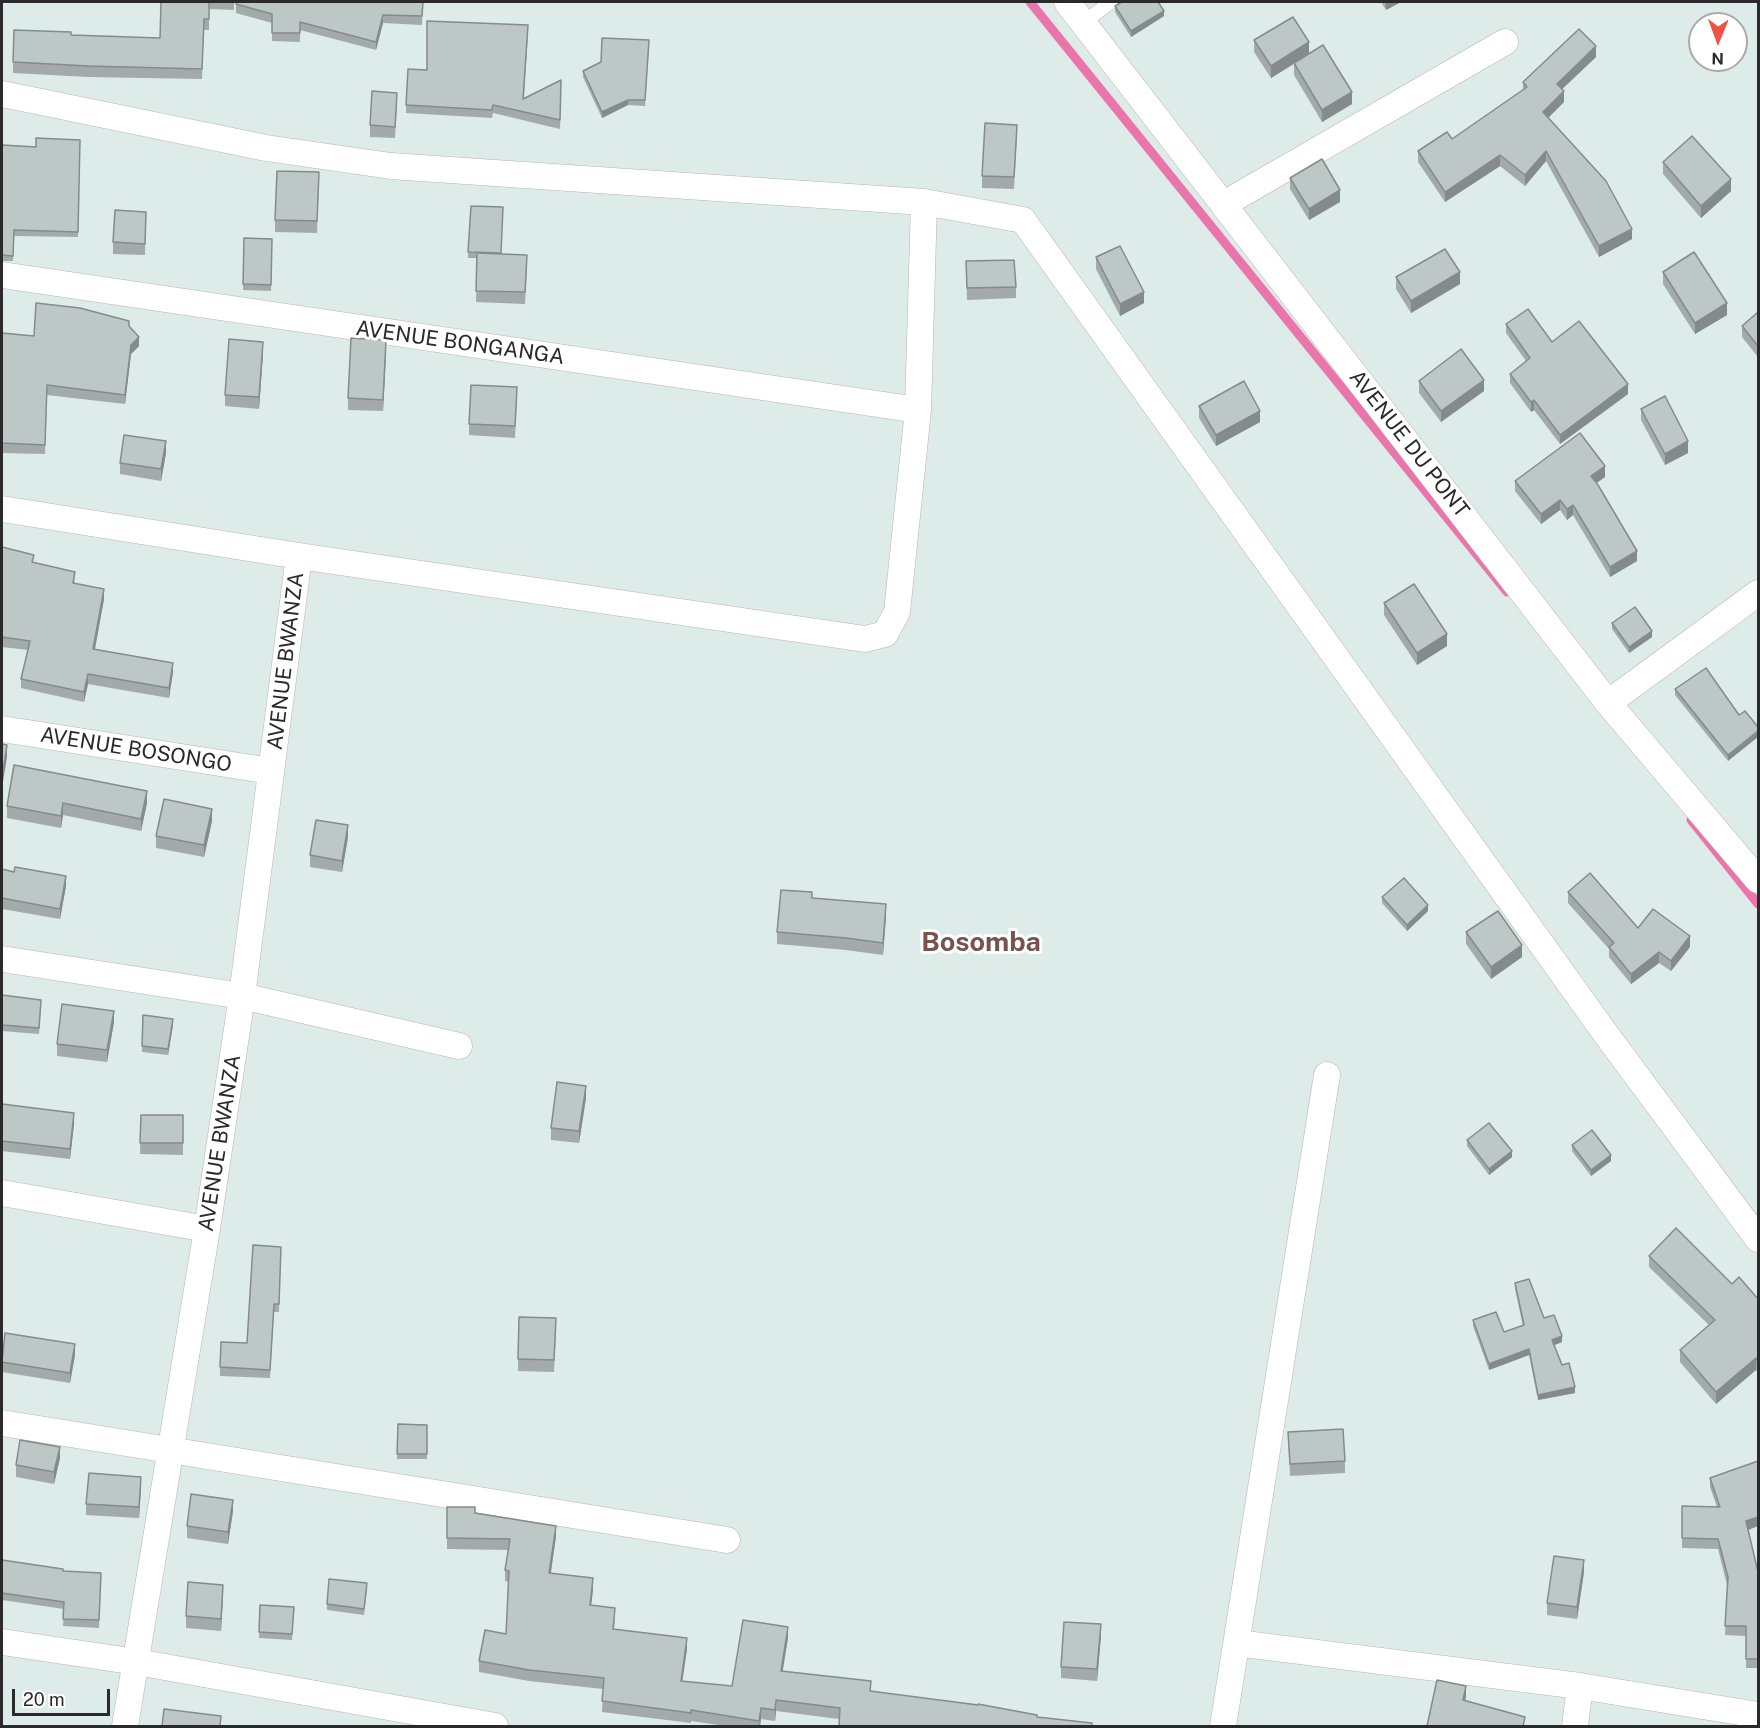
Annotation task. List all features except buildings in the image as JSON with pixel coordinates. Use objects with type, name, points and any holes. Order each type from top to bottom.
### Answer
[{"type":"street","name":"AVENUE DU PONT","points":[[1067,2],[1084,21],[1608,703],[1758,880]]},
{"type":"street","points":[[1224,204],[1505,42]]},
{"type":"street","points":[[2,94],[266,148],[391,166],[924,202],[1023,220],[1605,1033],[1758,1239]]},
{"type":"street","points":[[2,509],[299,556],[865,639],[885,634],[897,612],[918,411],[924,202]]},
{"type":"street","name":"AVENUE BONGANGA","points":[[2,275],[918,411]]},
{"type":"street","name":"AVENUE BWANZA","points":[[125,1726],[207,1229],[242,996],[299,556]]},
{"type":"street","points":[[1608,703],[1758,593]]},
{"type":"street","name":"AVENUE BOSONGO","points":[[2,729],[271,771]]},
{"type":"street","points":[[2,959],[242,996],[459,1046]]},
{"type":"street","points":[[1223,1726],[1327,1075]]},
{"type":"street","points":[[2,1193],[207,1229]]},
{"type":"street","points":[[2,1423],[727,1540]]},
{"type":"street","points":[[2,1642],[137,1662],[495,1726]]},
{"type":"street","points":[[1237,1643],[1580,1686],[1758,1714]]},
{"type":"street","points":[[1575,1726],[1580,1686]]},
{"type":"lane","points":[[1084,21],[1111,2]]},
{"type":"waterway","points":[[1030,2],[1507,592]]},
{"type":"waterway","points":[[1691,820],[1758,904]]},
{"type":"district","name":"Bosomba","points":[[981,943]]}]
